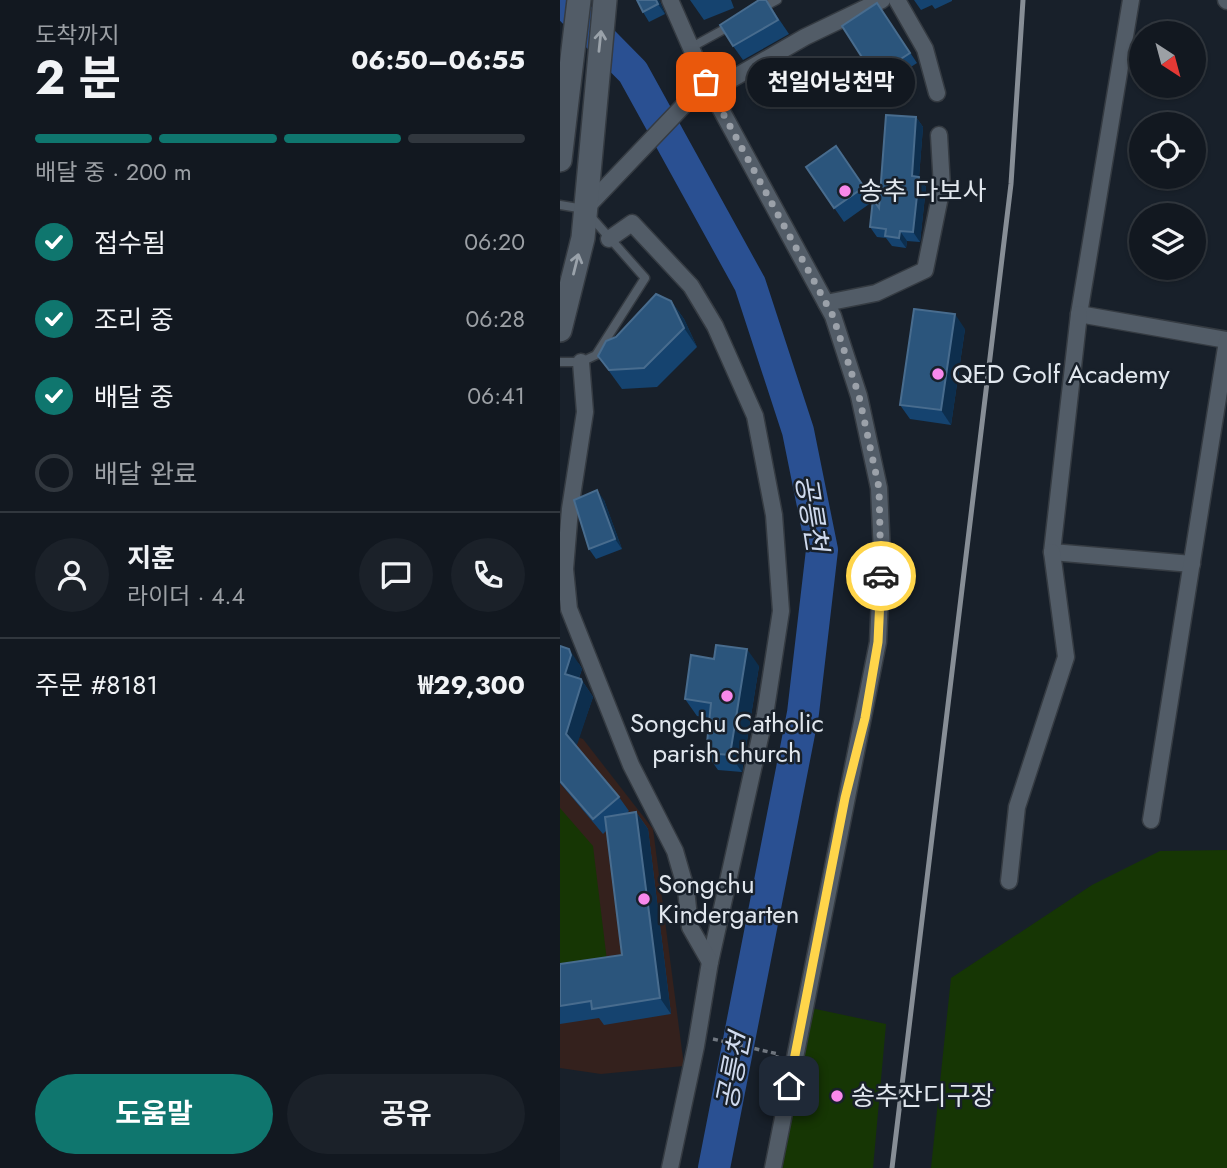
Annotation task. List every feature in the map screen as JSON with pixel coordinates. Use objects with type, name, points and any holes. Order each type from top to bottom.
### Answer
[{"type":"street","points":[[560,160],[579,0]]},
{"type":"street","points":[[560,330],[583,239],[605,0]]},
{"type":"street","points":[[670,0],[708,86],[827,303],[859,396],[879,488],[882,553],[878,642],[773,1168]]},
{"type":"street","points":[[584,209],[616,173],[708,86],[882,0]]},
{"type":"street","points":[[897,0],[925,49],[937,93]]},
{"type":"street","points":[[1009,881],[1017,807],[1066,657],[1052,552],[1079,314],[1132,0]]},
{"type":"street","points":[[827,303],[876,293],[925,270],[942,187],[939,135]]},
{"type":"street","points":[[608,239],[632,223],[691,286],[716,326],[755,416],[774,515],[781,611],[776,653],[738,846],[710,962],[696,1046],[670,1168]]},
{"type":"street","points":[[1079,314],[1227,340],[1152,820]]},
{"type":"street","points":[[581,362],[585,412],[566,557],[569,609],[631,765],[675,851],[686,889],[690,927],[710,962]]},
{"type":"street","points":[[1052,552],[1192,564]]},
{"type":"lane","points":[[755,12],[777,0]]},
{"type":"lane","points":[[690,48],[744,18]]},
{"type":"lane","points":[[560,205],[584,209],[645,278],[596,355],[581,362],[560,362]]},
{"type":"path","points":[[707,1037],[778,1054]]},
{"type":"shaded area","points":[[560,731],[583,739],[653,829],[684,1066],[601,1074],[560,1068]]},
{"type":"green space","points":[[560,808],[593,846],[608,969],[560,975]]},
{"type":"green space","points":[[1227,850],[1227,1168],[931,1168],[951,978],[1092,885],[1160,851]]},
{"type":"green space","name":"송추잔디구장","points":[[811,1008],[886,1024],[873,1168],[779,1168]]},
{"type":"building","points":[[637,0],[656,0],[658,4],[643,12]]},
{"type":"building","points":[[759,0],[766,0],[778,20],[733,46],[720,25]]},
{"type":"building","points":[[877,3],[910,53],[874,76],[842,26]]},
{"type":"building","points":[[886,115],[916,117],[912,176],[919,177],[913,232],[900,231],[899,238],[885,236],[886,229],[870,227],[873,199],[879,208]]},
{"type":"building","name":"송추 다보사","points":[[836,146],[864,187],[834,208],[806,167]]},
{"type":"building","points":[[656,294],[671,301],[684,328],[644,368],[609,370],[598,356],[606,341],[616,337]]},
{"type":"building","name":"QED Golf Academy","points":[[914,309],[955,314],[941,410],[900,405]]},
{"type":"building","points":[[597,490],[615,539],[589,549],[574,500]]},
{"type":"building","points":[[716,645],[747,649],[730,755],[706,753],[711,703],[685,699],[691,655],[714,659]]},
{"type":"building","points":[[560,646],[569,649],[571,655],[565,674],[581,679],[582,682],[566,734],[619,797],[593,819],[560,781]]},
{"type":"building","points":[[636,812],[660,998],[592,1009],[591,1001],[560,1006],[560,964],[622,955],[605,817]]},
{"type":"waterway","name":"공릉천","points":[[562,0],[633,72],[750,284],[798,431],[822,550],[803,713],[714,1168]]},
{"type":"railway","points":[[892,1168],[1011,184],[1023,0]]},
{"type":"way so far","points":[[706,82],[833,316],[859,396],[879,488],[881,576]]},
{"type":"place","name":"천일어닝천막","points":[[706,82]]},
{"type":"place","name":"송추 다보사","points":[[845,191]]},
{"type":"place","name":"QED Golf Academy","points":[[938,374]]},
{"type":"place","name":"Songchu Catholic parish church","points":[[727,696]]},
{"type":"place","name":"Songchu Kindergarten","points":[[644,899]]},
{"type":"place","name":"송추잔디구장","points":[[837,1096]]},
{"type":"route","points":[[789,1086],[845,798],[865,718],[878,642],[881,576]]}]
